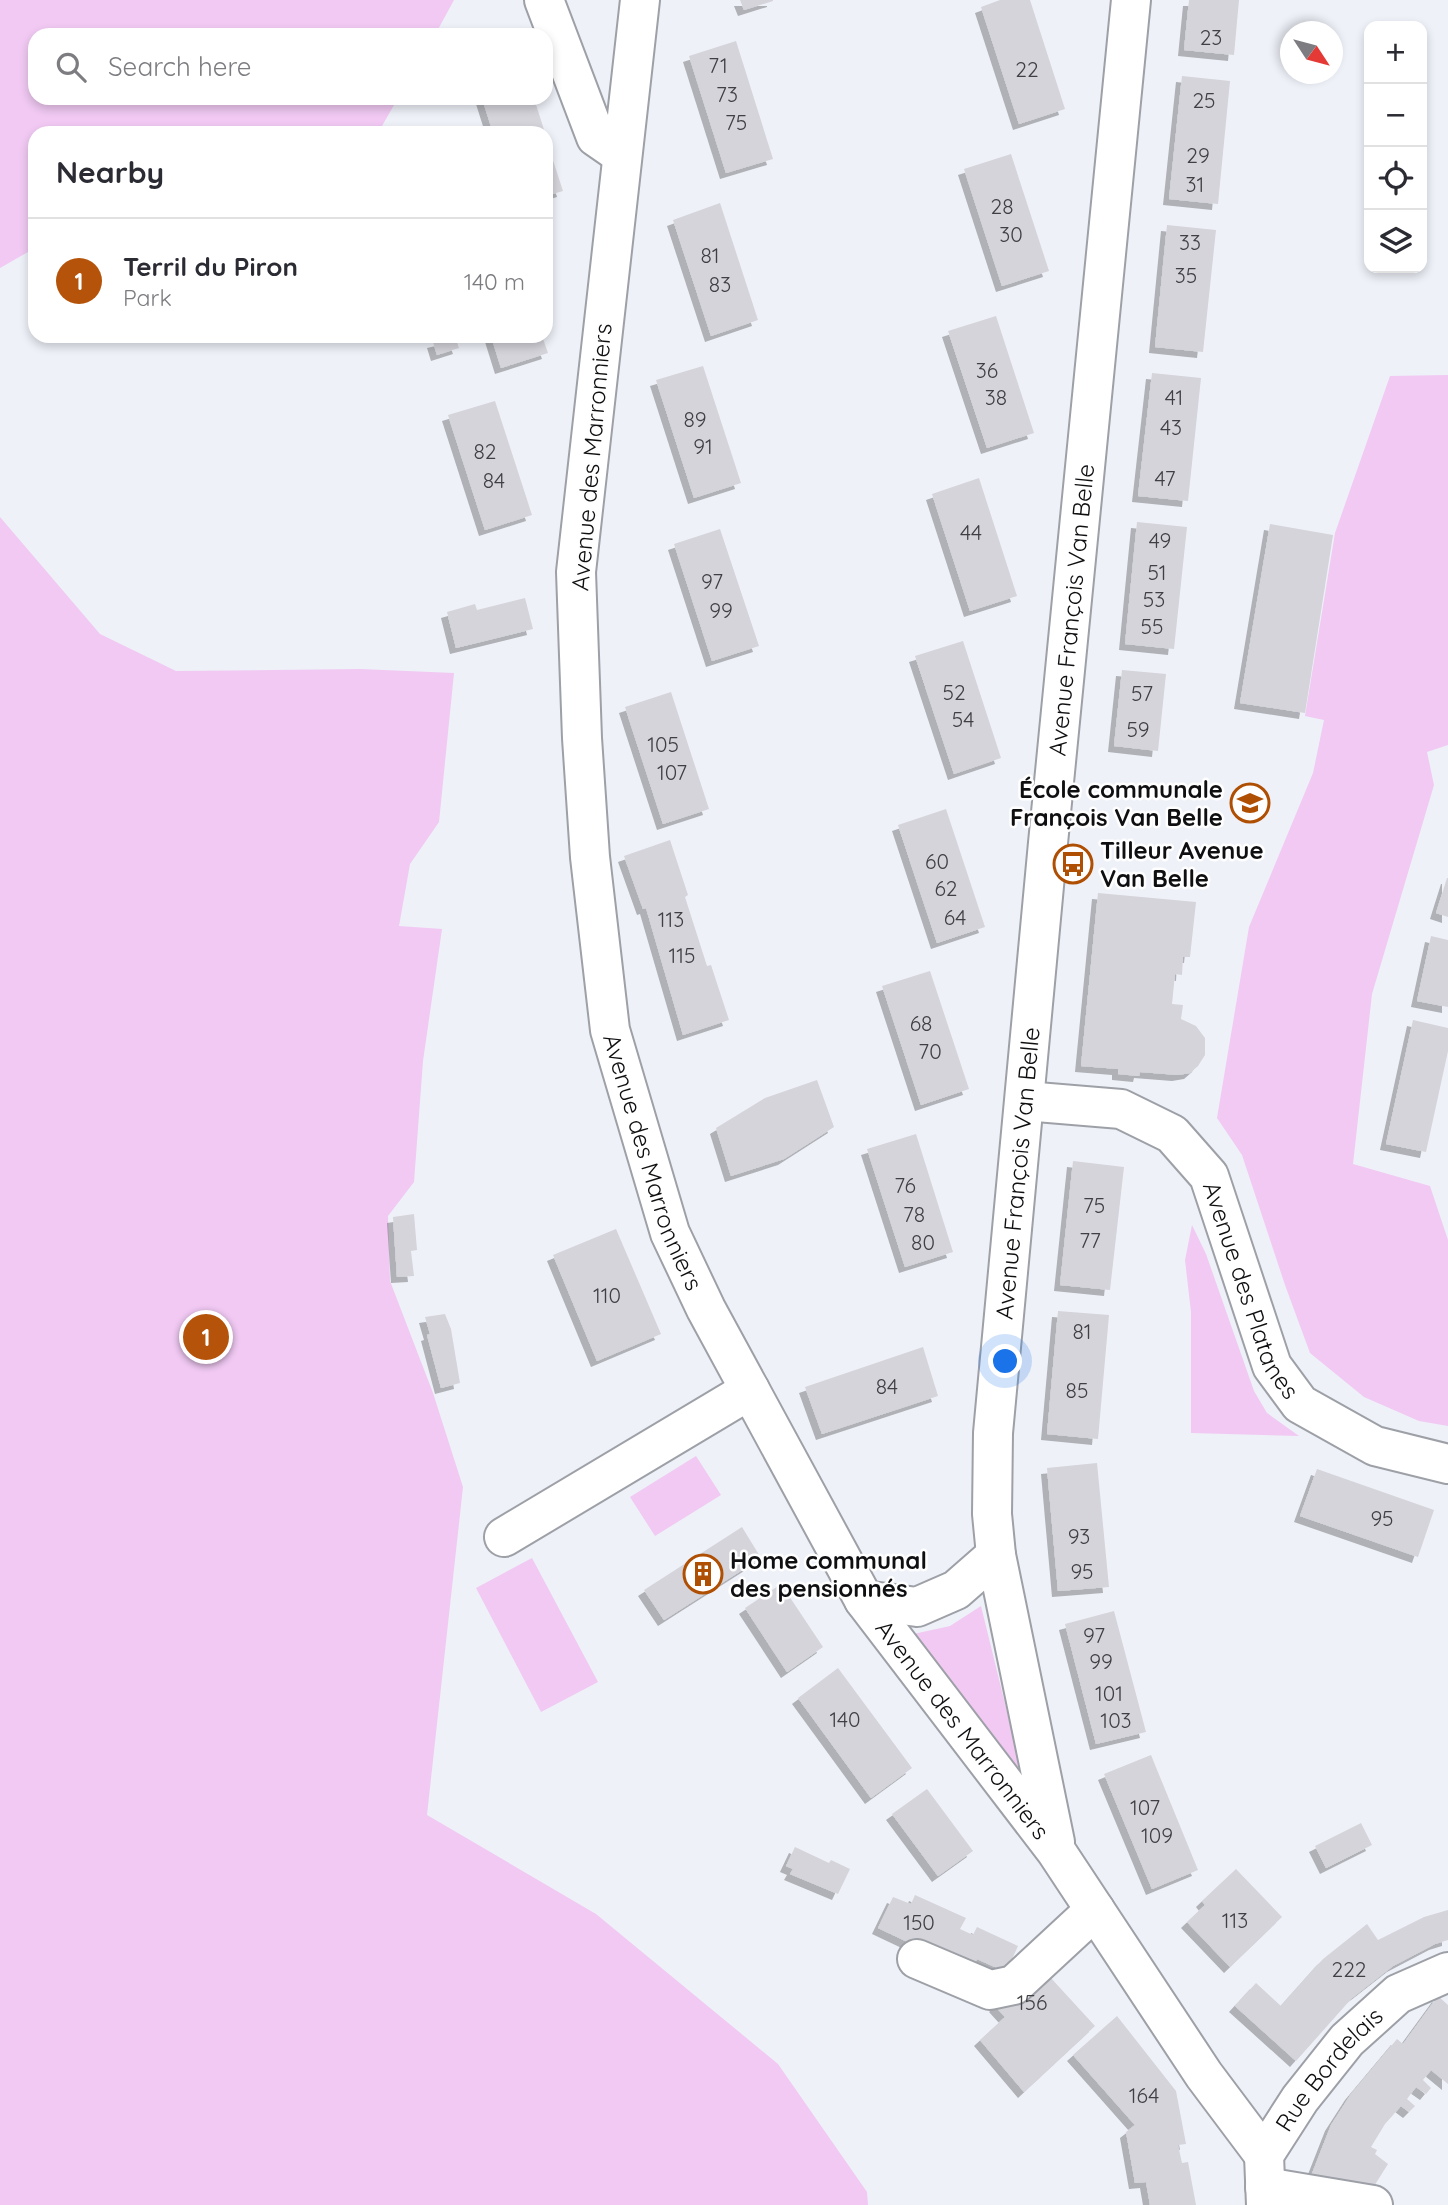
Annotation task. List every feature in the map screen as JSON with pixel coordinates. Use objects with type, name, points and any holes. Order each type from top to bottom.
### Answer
[{"type":"street","points":[[544,0],[596,137],[622,155]]},
{"type":"street","name":"Avenue des Marronniers","points":[[640,0],[576,572],[582,738],[590,857],[610,1030],[670,1233],[706,1309],[864,1600],[1056,1851],[1204,2075],[1265,2182]]},
{"type":"street","name":"Avenue François Van Belle","points":[[1056,1851],[996,1555],[992,1514],[993,1433],[1131,0]]},
{"type":"street","name":"Avenue des Platanes","points":[[1026,1101],[1121,1109],[1172,1134],[1209,1176],[1272,1366],[1300,1404],[1375,1446],[1448,1464]]},
{"type":"street","points":[[504,1537],[750,1390]]},
{"type":"street","points":[[864,1600],[917,1607],[956,1590],[996,1555]]},
{"type":"street","points":[[917,1959],[990,1990],[1014,1985],[1095,1910]]},
{"type":"street","name":"Rue Bordelais","points":[[1265,2182],[1300,2099],[1347,2040],[1398,1994],[1448,1972]]},
{"type":"street","points":[[1265,2182],[1373,2205]]},
{"type":"shaded area","points":[[0,0],[454,0],[439,28],[28,28],[28,105],[394,105],[382,126],[28,126],[28,252],[0,268]]},
{"type":"shaded area","points":[[1448,375],[1448,745],[1427,752],[1434,785],[1372,994],[1353,1164],[1430,1186],[1448,1240],[1448,1426],[1419,1421],[1364,1397],[1310,1353],[1242,1155],[1217,1118],[1249,927],[1313,773],[1324,720],[1305,716],[1335,533],[1390,376]]},
{"type":"shaded area","points":[[0,517],[100,634],[176,671],[360,669],[454,673],[439,822],[410,864],[399,926],[442,929],[423,1061],[414,1182],[388,1216],[390,1281],[433,1393],[463,1487],[427,1815],[596,1914],[778,2064],[867,2192],[868,2205],[0,2205]]},
{"type":"shaded area","points":[[1192,1225],[1206,1254],[1254,1391],[1267,1413],[1299,1436],[1191,1433],[1191,1312],[1185,1260]]},
{"type":"shaded area","points":[[696,1456],[721,1495],[655,1536],[630,1497]]},
{"type":"shaded area","points":[[532,1558],[598,1682],[541,1712],[476,1588]]},
{"type":"shaded area","points":[[981,1606],[1020,1765],[1010,1771],[909,1635],[950,1626]]},
{"type":"building","points":[[740,0],[773,0],[773,1],[744,10]]},
{"type":"building","points":[[1000,0],[1030,0],[1065,109],[1019,124],[981,7]]},
{"type":"building","points":[[1189,0],[1239,0],[1234,55],[1184,50]]},
{"type":"building","points":[[736,41],[773,159],[726,173],[689,56]]},
{"type":"building","points":[[1182,76],[1230,81],[1218,204],[1169,199]]},
{"type":"building","points":[[484,105],[536,105],[543,126],[491,126]]},
{"type":"building","points":[[1011,154],[1049,271],[1002,286],[964,169]]},
{"type":"building","points":[[553,160],[563,191],[553,194]]},
{"type":"building","points":[[720,203],[758,320],[711,336],[673,220]]},
{"type":"building","points":[[1167,225],[1216,230],[1203,352],[1155,347]]},
{"type":"building","points":[[996,316],[1034,433],[987,448],[948,331]]},
{"type":"building","points":[[433,343],[457,343],[459,348],[437,355]]},
{"type":"building","points":[[493,343],[544,343],[548,353],[501,368]]},
{"type":"building","points":[[703,366],[741,483],[694,498],[656,380]]},
{"type":"building","points":[[1152,373],[1201,378],[1188,501],[1138,496]]},
{"type":"building","points":[[495,401],[532,515],[485,530],[448,415]]},
{"type":"building","points":[[979,478],[1017,596],[970,611],[932,494]]},
{"type":"building","points":[[1137,522],[1187,527],[1174,649],[1125,644]]},
{"type":"building","points":[[1270,524],[1333,535],[1305,713],[1240,703]]},
{"type":"building","points":[[720,529],[759,646],[712,661],[674,544]]},
{"type":"building","points":[[525,598],[533,629],[456,648],[447,612],[475,604],[477,610]]},
{"type":"building","points":[[963,641],[1001,758],[954,774],[915,656]]},
{"type":"building","points":[[1122,670],[1166,674],[1158,751],[1114,746]]},
{"type":"building","points":[[671,692],[709,809],[663,824],[625,707]]},
{"type":"building","points":[[946,809],[985,927],[937,943],[898,825]]},
{"type":"building","points":[[670,840],[707,966],[711,965],[729,1020],[683,1035],[646,908],[643,909],[624,856]]},
{"type":"building","points":[[1448,878],[1448,917],[1436,913]]},
{"type":"building","points":[[1098,893],[1196,902],[1190,957],[1183,957],[1182,975],[1175,974],[1172,1004],[1183,1005],[1181,1019],[1196,1026],[1205,1038],[1205,1055],[1190,1073],[1178,1075],[1140,1072],[1139,1076],[1118,1074],[1118,1069],[1081,1066]]},
{"type":"building","points":[[1431,936],[1448,940],[1448,1007],[1417,1001]]},
{"type":"building","points":[[930,971],[969,1089],[921,1105],[882,986]]},
{"type":"building","points":[[1413,1020],[1448,1028],[1448,1051],[1426,1152],[1386,1144]]},
{"type":"building","points":[[817,1080],[834,1127],[784,1159],[731,1176],[716,1128],[765,1098]]},
{"type":"building","points":[[916,1134],[953,1252],[905,1267],[867,1149]]},
{"type":"building","points":[[1073,1161],[1124,1167],[1110,1290],[1060,1285]]},
{"type":"building","points":[[414,1214],[417,1250],[411,1251],[414,1276],[397,1277],[393,1217]]},
{"type":"building","points":[[616,1229],[661,1334],[597,1361],[553,1255]]},
{"type":"building","points":[[1058,1311],[1109,1315],[1098,1439],[1047,1434]]},
{"type":"building","points":[[445,1314],[451,1329],[460,1383],[441,1388],[425,1317]]},
{"type":"building","points":[[923,1347],[938,1396],[822,1434],[805,1387]]},
{"type":"building","points":[[1097,1463],[1109,1587],[1058,1591],[1047,1468]]},
{"type":"building","points":[[1317,1469],[1434,1510],[1418,1557],[1300,1516]]},
{"type":"building","name":"Home communal des pensionnés","points":[[742,1527],[761,1558],[664,1620],[644,1590]]},
{"type":"building","points":[[781,1584],[823,1647],[787,1672],[745,1608]]},
{"type":"building","points":[[1114,1611],[1146,1732],[1096,1744],[1065,1624]]},
{"type":"building","points":[[838,1668],[912,1768],[871,1798],[798,1698]]},
{"type":"building","points":[[1151,1755],[1198,1870],[1152,1889],[1104,1774]]},
{"type":"building","points":[[927,1789],[973,1851],[938,1876],[892,1814]]},
{"type":"building","points":[[1361,1823],[1372,1845],[1326,1868],[1315,1846]]},
{"type":"building","points":[[795,1847],[829,1863],[831,1860],[850,1869],[838,1894],[790,1874],[793,1869],[786,1866]]},
{"type":"building","points":[[1236,1869],[1282,1917],[1230,1967],[1187,1922],[1205,1905],[1202,1901]]},
{"type":"building","points":[[915,1895],[966,1918],[960,1929],[973,1935],[977,1927],[1018,1946],[1006,1972],[977,1959],[971,1972],[878,1928],[893,1897],[911,1904]]},
{"type":"building","points":[[1448,1910],[1448,1940],[1393,1966],[1352,1998],[1296,2061],[1235,2006],[1256,1983],[1281,2006],[1323,1959],[1367,1924],[1378,1940],[1424,1917]]},
{"type":"building","points":[[1039,1965],[1095,2026],[1024,2092],[980,2040],[1005,2017],[995,2006]]},
{"type":"building","points":[[1438,1996],[1448,2005],[1448,2084],[1431,2070],[1423,2080],[1431,2088],[1426,2094],[1416,2087],[1407,2099],[1415,2106],[1409,2112],[1401,2106],[1385,2124],[1371,2147],[1377,2150],[1375,2154],[1388,2164],[1371,2191],[1311,2176],[1331,2125],[1351,2094],[1397,2039],[1403,2044]]},
{"type":"building","points":[[1117,2016],[1176,2091],[1186,2144],[1178,2145],[1182,2163],[1188,2162],[1196,2205],[1150,2205],[1146,2182],[1135,2183],[1126,2132],[1135,2125],[1073,2055]]},
{"type":"place","name":"École communale François Van Belle","points":[[1250,803]]},
{"type":"place","name":"Tilleur Avenue Van Belle","points":[[1073,864]]},
{"type":"place","name":"Terril du Piron","points":[[206,1337]]},
{"type":"place","name":"Home communal des pensionnés","points":[[703,1574]]}]
